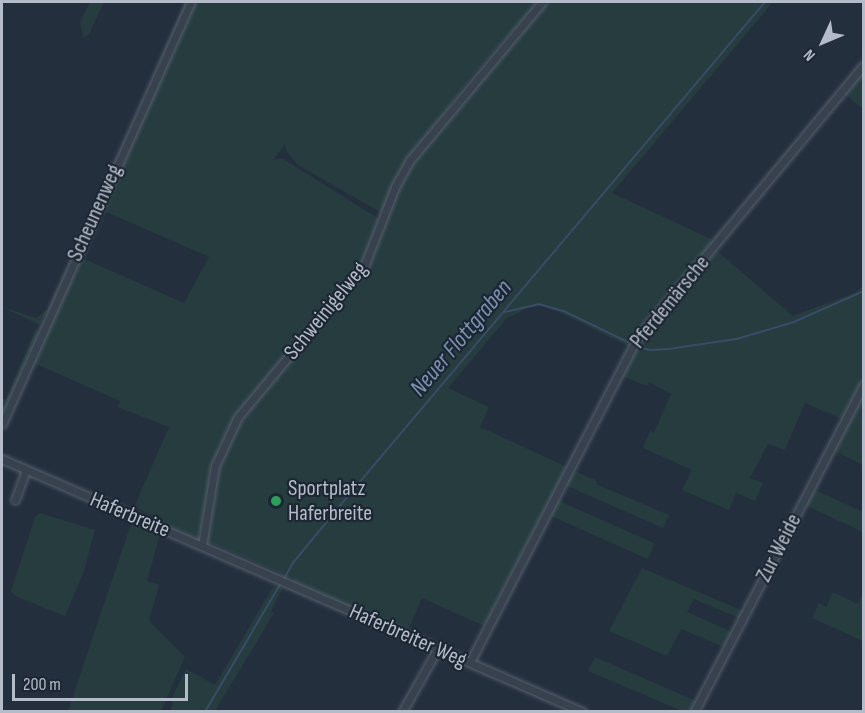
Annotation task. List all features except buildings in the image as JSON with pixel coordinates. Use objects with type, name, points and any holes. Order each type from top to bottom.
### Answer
[{"type":"street","name":"Scheunenweg","points":[[2,424],[191,2]]},
{"type":"street","name":"Schweinigelweg","points":[[202,546],[215,466],[234,424],[365,264],[395,187],[410,160],[542,2]]},
{"type":"street","name":"Pferdemärsche","points":[[470,662],[637,338],[864,65]]},
{"type":"street","name":"Zur Weide","points":[[694,711],[864,384]]},
{"type":"street","name":"Haferbreite","points":[[2,459],[234,560]]},
{"type":"street","points":[[15,500],[26,470]]},
{"type":"street","name":"Haferbreiter Weg","points":[[234,560],[583,711]]},
{"type":"street","points":[[402,711],[438,648]]},
{"type":"green space","points":[[90,2],[104,2],[89,34],[83,38],[80,22]]},
{"type":"green space","points":[[185,2],[189,2],[152,76],[51,307],[41,320],[43,322],[38,324],[2,307],[36,318],[48,309]]},
{"type":"green space","points":[[193,2],[538,2],[473,75],[415,150],[396,178],[382,213],[298,165],[286,151],[285,144],[274,159],[283,159],[381,220],[368,256],[294,347],[221,445],[198,541],[160,525],[158,518],[134,507],[169,427],[118,407],[120,401],[34,363],[29,367],[72,275],[77,274],[73,271],[96,216],[99,215],[82,258],[184,303],[209,257],[102,210],[99,212]]},
{"type":"green space","points":[[548,2],[773,2],[612,193],[715,241],[647,322],[632,336],[630,347],[561,313],[541,306],[528,308],[506,319],[448,388],[489,407],[480,427],[567,467],[484,626],[422,598],[409,628],[420,633],[417,637],[293,583],[293,578],[289,577],[287,580],[281,577],[282,574],[207,541],[219,462],[237,421],[365,267],[399,183],[407,171]]},
{"type":"green space","points":[[863,70],[863,109],[844,93]]},
{"type":"green space","points":[[716,250],[793,316],[854,293],[863,286],[863,378],[842,419],[805,403],[785,450],[768,444],[750,478],[763,483],[755,501],[736,493],[729,510],[682,490],[692,470],[643,448],[650,431],[654,433],[671,394],[649,382],[647,386],[622,376],[638,344]]},
{"type":"green space","points":[[36,328],[39,332],[2,415],[2,398],[6,400]]},
{"type":"green space","points":[[863,392],[863,465],[833,450]]},
{"type":"green space","points":[[573,470],[597,481],[596,484],[669,515],[663,528],[565,485]]},
{"type":"green space","points":[[813,489],[863,512],[863,532],[805,505]]},
{"type":"green space","points":[[557,500],[655,544],[648,559],[550,516]]},
{"type":"green space","points":[[40,513],[95,530],[83,574],[65,616],[15,596],[11,591],[35,517]]},
{"type":"green space","points":[[131,524],[160,535],[147,581],[159,585],[149,621],[185,657],[161,711],[68,711]]},
{"type":"green space","points":[[642,568],[743,611],[739,618],[694,599],[687,612],[732,632],[724,647],[681,629],[667,656],[609,631]]},
{"type":"green space","points":[[274,585],[283,588],[271,611],[274,613],[215,711],[170,711],[173,703],[171,700],[186,669],[215,685]]},
{"type":"green space","points":[[833,592],[858,604],[863,594],[863,641],[812,618],[819,603],[826,607]]},
{"type":"green space","points":[[595,657],[696,701],[691,711],[682,711],[588,671]]},
{"type":"waterway","name":"Neuer Flottgraben","points":[[284,579],[293,563],[348,496],[765,2]]},
{"type":"waterway","points":[[638,347],[650,350],[669,349],[737,339],[794,322],[864,291]]},
{"type":"waterway","points":[[505,312],[539,304],[564,311],[628,342]]},
{"type":"waterway","name":"Neuer Flottgraben","points":[[205,712],[281,583]]},
{"type":"place","name":"Sportplatz Haferbreite","points":[[276,501]]}]
